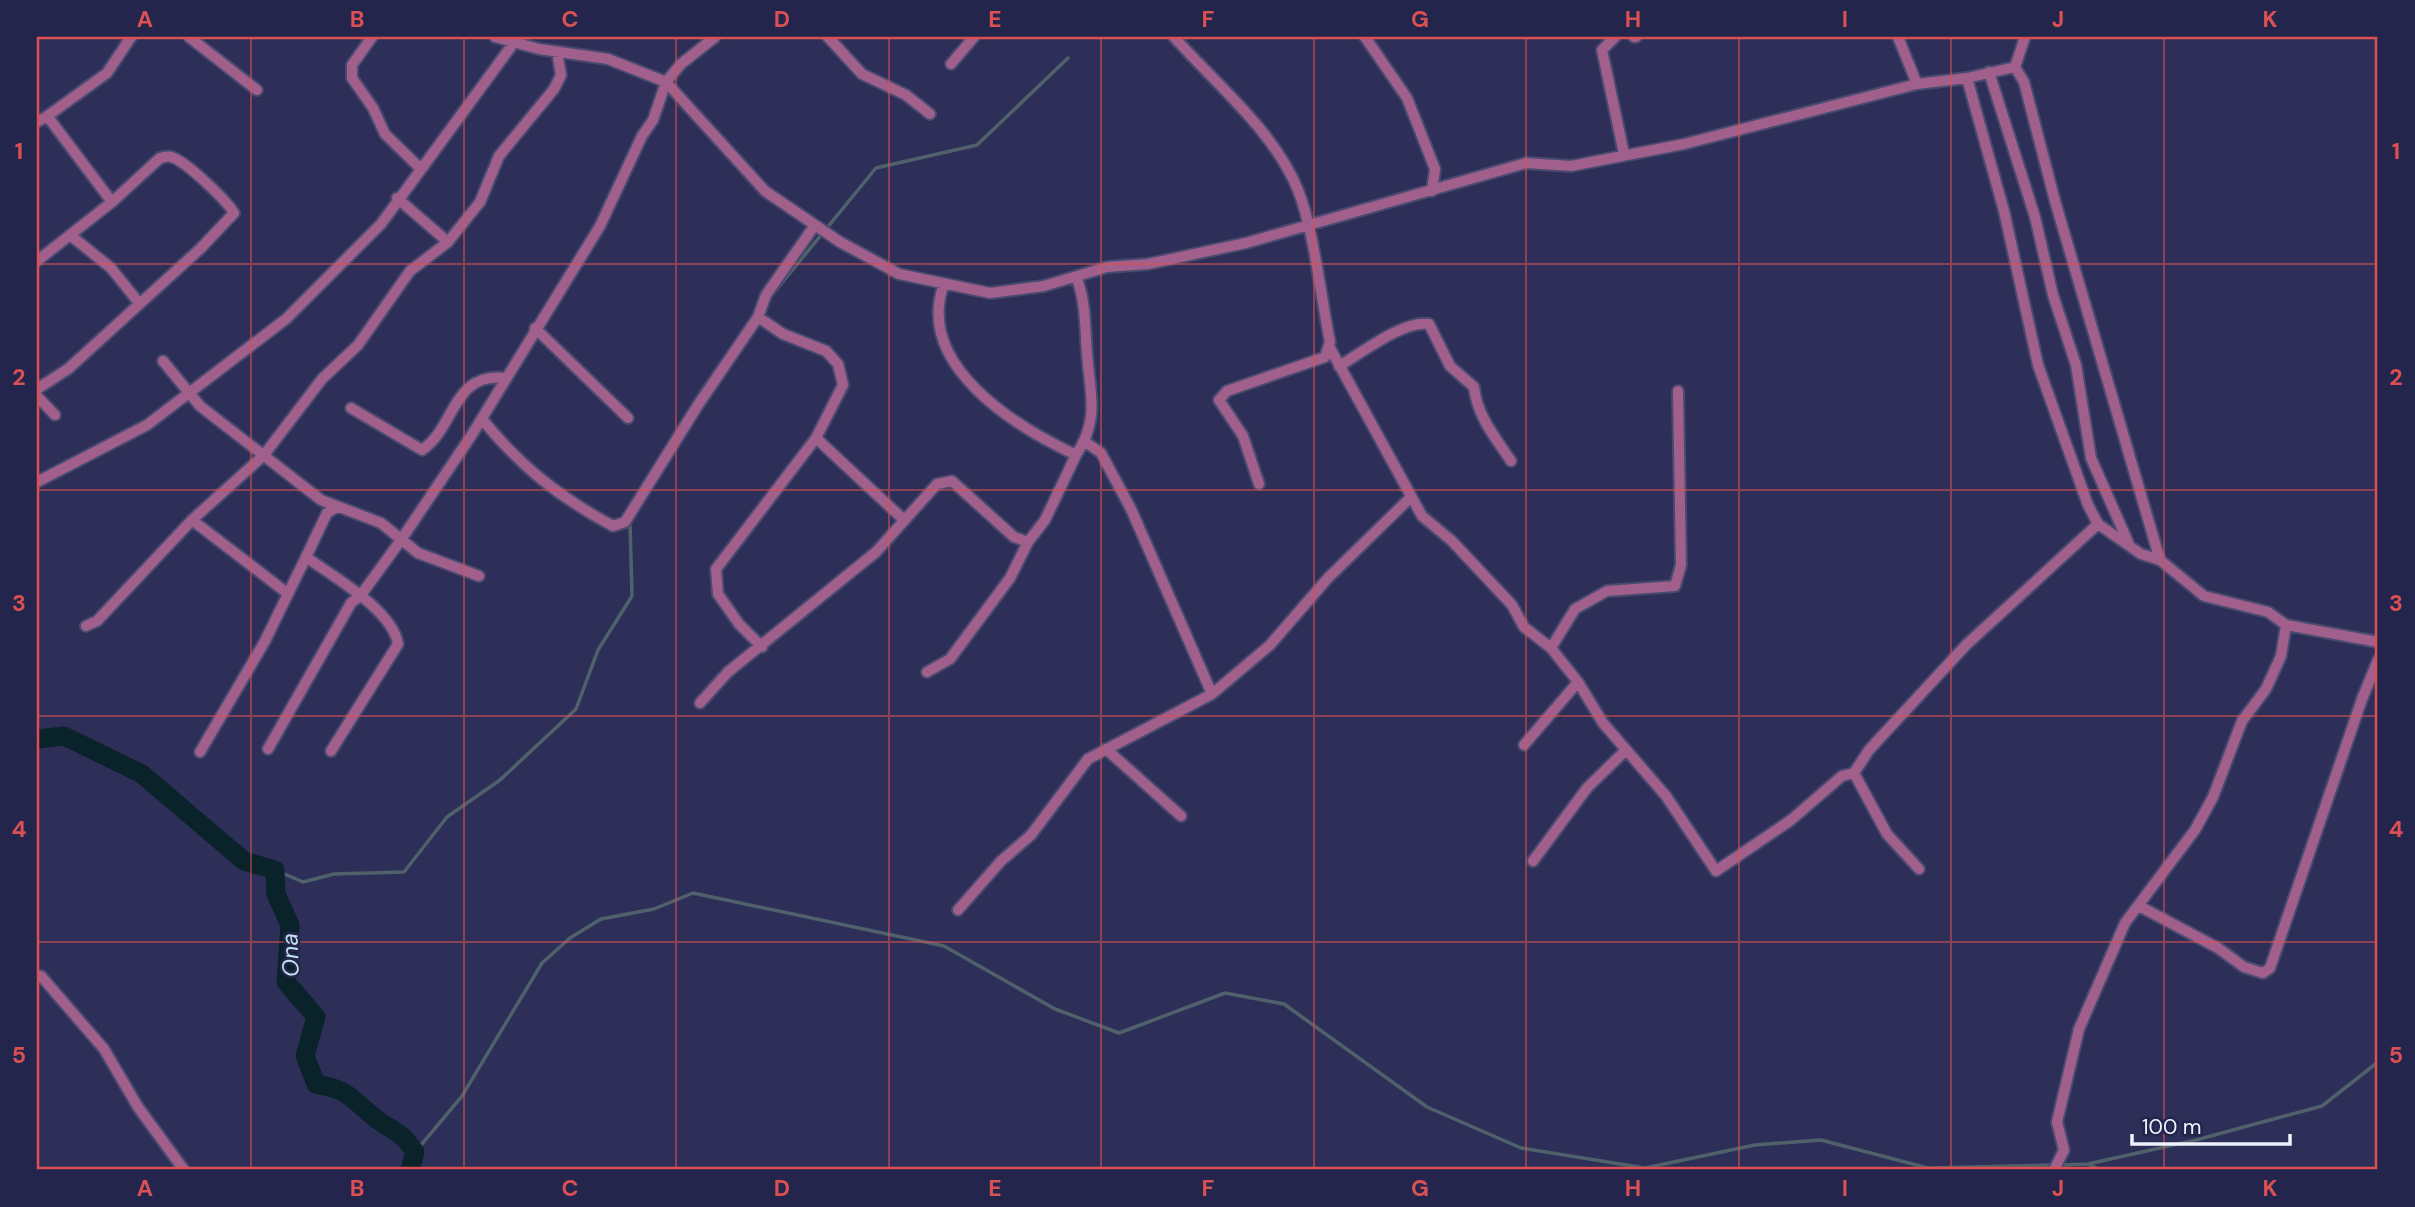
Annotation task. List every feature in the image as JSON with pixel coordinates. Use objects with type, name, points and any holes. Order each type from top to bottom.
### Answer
[{"type":"street","points":[[112,202],[41,119],[107,73],[131,37]]},
{"type":"street","points":[[189,37],[257,90]]},
{"type":"street","points":[[372,37],[349,71],[373,108],[384,134],[421,169]]},
{"type":"street","points":[[495,37],[516,39],[557,52],[608,59],[666,82],[749,177],[775,200],[869,260],[899,274],[990,293],[1019,291],[1077,278],[1107,267],[1160,261],[1307,227],[1526,163],[1571,166],[1714,137],[1917,84],[1967,78],[2015,67]]},
{"type":"street","points":[[268,749],[351,603],[361,595],[401,540],[482,419],[535,328],[600,226],[642,136],[653,120],[666,82],[681,64],[715,37]]},
{"type":"street","points":[[828,37],[862,74],[906,94],[930,114]]},
{"type":"street","points":[[951,64],[974,37]]},
{"type":"street","points":[[1174,37],[1255,125],[1280,158],[1298,192],[1329,348],[1410,498],[1422,516],[1452,541],[1512,605],[1524,627],[1551,648],[1578,682],[1604,723],[1665,796],[1716,871],[1791,820],[1842,776],[1854,774],[1869,750],[1966,645],[2098,524]]},
{"type":"street","points":[[1365,37],[1407,98],[1435,169],[1432,191]]},
{"type":"street","points":[[1615,37],[1602,50],[1624,154]]},
{"type":"street","points":[[1898,37],[1917,84]]},
{"type":"street","points":[[2025,37],[2015,67],[2024,82],[2055,201],[2160,560]]},
{"type":"street","points":[[37,482],[147,425],[286,319],[381,224],[397,198],[516,39]]},
{"type":"street","points":[[86,626],[97,621],[192,520],[264,455],[322,379],[358,345],[410,271],[448,242],[480,202],[499,156],[554,89],[561,75],[557,52]]},
{"type":"street","points":[[1989,72],[2035,218],[2053,295],[2076,365],[2091,458],[2128,542]]},
{"type":"street","points":[[1967,78],[2004,211],[2038,365],[2098,524],[2128,542],[2141,554],[2160,560],[2204,596],[2268,612],[2286,625],[2378,642]]},
{"type":"street","points":[[37,261],[112,202],[160,158],[170,156],[183,163],[228,202],[234,213],[68,369],[37,389]]},
{"type":"street","points":[[397,198],[448,242]]},
{"type":"street","points":[[482,419],[511,454],[545,485],[613,526],[625,522],[758,317],[766,295],[815,225]]},
{"type":"street","points":[[70,235],[111,268],[139,303]]},
{"type":"street","points":[[927,672],[950,660],[1010,578],[1028,542],[1045,520],[1084,441],[1094,396],[1083,296],[1077,278]]},
{"type":"street","points":[[944,284],[937,302],[944,346],[950,361],[973,386],[1012,416],[1019,426],[1076,455]]},
{"type":"street","points":[[758,317],[783,334],[826,351],[838,364],[843,385],[816,438],[716,569],[718,594],[739,624],[762,647]]},
{"type":"street","points":[[1339,366],[1386,337],[1422,323],[1429,324],[1450,366],[1474,387],[1476,404],[1484,421],[1511,461]]},
{"type":"street","points":[[535,328],[628,418]]},
{"type":"street","points":[[1259,484],[1243,436],[1219,400],[1227,391],[1318,360],[1329,348]]},
{"type":"street","points":[[163,361],[200,406],[321,500],[381,523],[418,553],[479,576]]},
{"type":"street","points":[[351,408],[422,450],[474,382],[488,377],[505,379]]},
{"type":"street","points":[[1551,648],[1575,608],[1607,591],[1675,586],[1681,565],[1678,391]]},
{"type":"street","points":[[37,396],[55,415]]},
{"type":"street","points":[[816,438],[904,520]]},
{"type":"street","points":[[1084,441],[1101,453],[1131,509],[1212,694]]},
{"type":"street","points":[[700,703],[728,672],[876,552],[937,484],[952,481],[1014,537],[1028,542]]},
{"type":"street","points":[[958,910],[1001,861],[1031,835],[1088,759],[1212,694],[1270,645],[1328,578],[1410,498]]},
{"type":"street","points":[[200,752],[265,641],[327,513],[337,508]]},
{"type":"street","points":[[192,520],[287,593]]},
{"type":"street","points":[[306,557],[361,595],[394,629],[398,644],[331,751]]},
{"type":"street","points":[[2054,1170],[2064,1150],[2057,1122],[2079,1029],[2125,923],[2194,830],[2213,797],[2242,721],[2266,689],[2281,656],[2286,625]]},
{"type":"street","points":[[2139,906],[2218,948],[2248,970],[2263,973],[2270,968],[2378,660]]},
{"type":"street","points":[[1524,745],[1578,682]]},
{"type":"street","points":[[1106,749],[1181,816]]},
{"type":"street","points":[[1533,861],[1587,788],[1626,750]]},
{"type":"street","points":[[1854,774],[1887,834],[1919,869]]},
{"type":"street","points":[[37,978],[41,976],[103,1049],[138,1107],[184,1170]]},
{"type":"waterway","points":[[772,295],[876,168],[977,145],[1068,58]]},
{"type":"waterway","points":[[701,391],[727,354]]},
{"type":"waterway","points":[[275,870],[303,882],[334,874],[404,872],[447,817],[500,780],[576,709],[598,650],[632,596],[630,522]]},
{"type":"waterway","name":"Ona","points":[[37,739],[64,736],[142,774],[244,861],[275,870],[276,894],[290,925],[286,982],[316,1017],[305,1056],[316,1084],[346,1094],[404,1138],[415,1152],[410,1170]]},
{"type":"waterway","points":[[415,1152],[462,1096],[542,963],[570,938],[601,919],[654,909],[693,893],[944,946],[1055,1009],[1119,1033],[1225,993],[1284,1004],[1427,1107],[1521,1148],[1645,1168],[1755,1145],[1821,1140],[1928,1168],[2052,1165]]},
{"type":"waterway","points":[[2060,1165],[2088,1164],[2196,1140],[2322,1106],[2378,1062]]},
{"type":"waterway","points":[[2090,1165],[2101,1170]]}]
